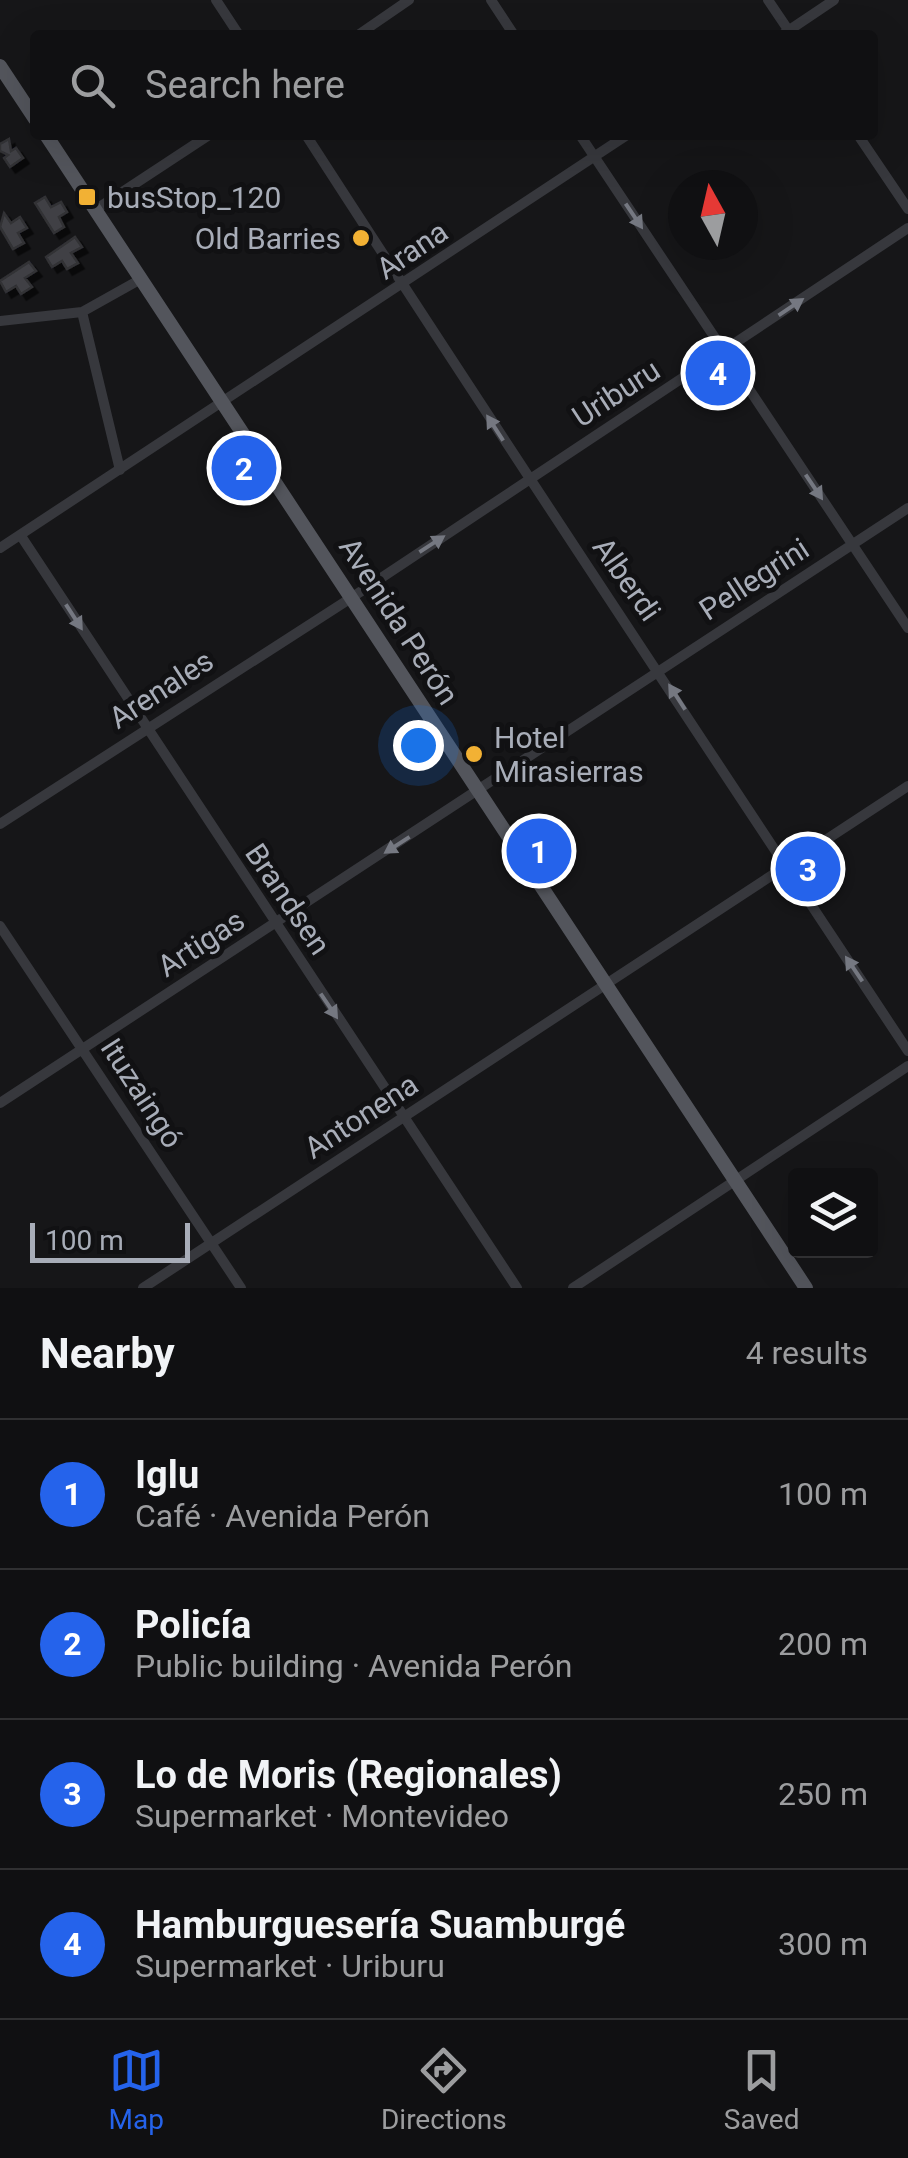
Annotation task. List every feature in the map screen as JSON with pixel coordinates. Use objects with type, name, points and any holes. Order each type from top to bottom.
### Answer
[{"type":"main road","points":[[0,66],[30,111]]},
{"type":"main road","name":"Avenida Perón","points":[[49,140],[806,1288]]},
{"type":"street","points":[[216,0],[237,30]]},
{"type":"street","points":[[365,30],[409,0]]},
{"type":"street","points":[[491,0],[511,30]]},
{"type":"street","points":[[768,0],[785,30]]},
{"type":"street","points":[[793,30],[834,0]]},
{"type":"street","points":[[95,210],[201,140]]},
{"type":"street","name":"Alberdi","points":[[309,140],[529,481],[660,670],[908,1050]]},
{"type":"street","points":[[583,140],[908,628]]},
{"type":"street","name":"Arana","points":[[0,548],[224,405],[620,140]]},
{"type":"street","points":[[861,140],[908,209]]},
{"type":"street","name":"Uriburu","points":[[351,598],[908,228]]},
{"type":"street","points":[[0,321],[82,312],[140,279]]},
{"type":"street","points":[[82,312],[120,470]]},
{"type":"street","name":"Pellegrini","points":[[478,792],[908,508]]},
{"type":"street","name":"Brandsen","points":[[20,536],[517,1288]]},
{"type":"street","name":"Arenales","points":[[0,824],[351,598]]},
{"type":"street","name":"Antonena","points":[[142,1288],[908,786]]},
{"type":"street","name":"Artigas","points":[[0,1103],[478,792]]},
{"type":"street","name":"Ituzaingó","points":[[0,926],[242,1288]]},
{"type":"street","points":[[573,1288],[908,1066]]},
{"type":"building","points":[[9,139],[11,151],[16,148],[23,158],[10,167],[4,158],[8,155],[0,151],[0,144]]},
{"type":"building","points":[[45,197],[51,207],[61,202],[67,212],[59,217],[64,227],[54,233],[35,203]]},
{"type":"building","points":[[4,213],[11,223],[20,217],[27,228],[18,233],[24,243],[13,249],[0,227]]},
{"type":"building","points":[[75,237],[82,247],[71,253],[78,263],[67,269],[62,261],[52,267],[46,257]]},
{"type":"building","points":[[29,262],[36,271],[25,278],[32,287],[21,294],[16,286],[6,292],[0,281]]},
{"type":"place","name":"busStop_120","points":[[87,197]]},
{"type":"place","name":"Old Barries","points":[[361,238]]},
{"type":"place","name":"Hamburguesería Suamburgé","points":[[718,373]]},
{"type":"place","name":"Policía","points":[[244,468]]},
{"type":"place","name":"Hotel Mirasierras","points":[[474,754]]},
{"type":"place","name":"Iglu","points":[[539,851]]},
{"type":"place","name":"Lo de Moris (Regionales)","points":[[808,869]]}]
